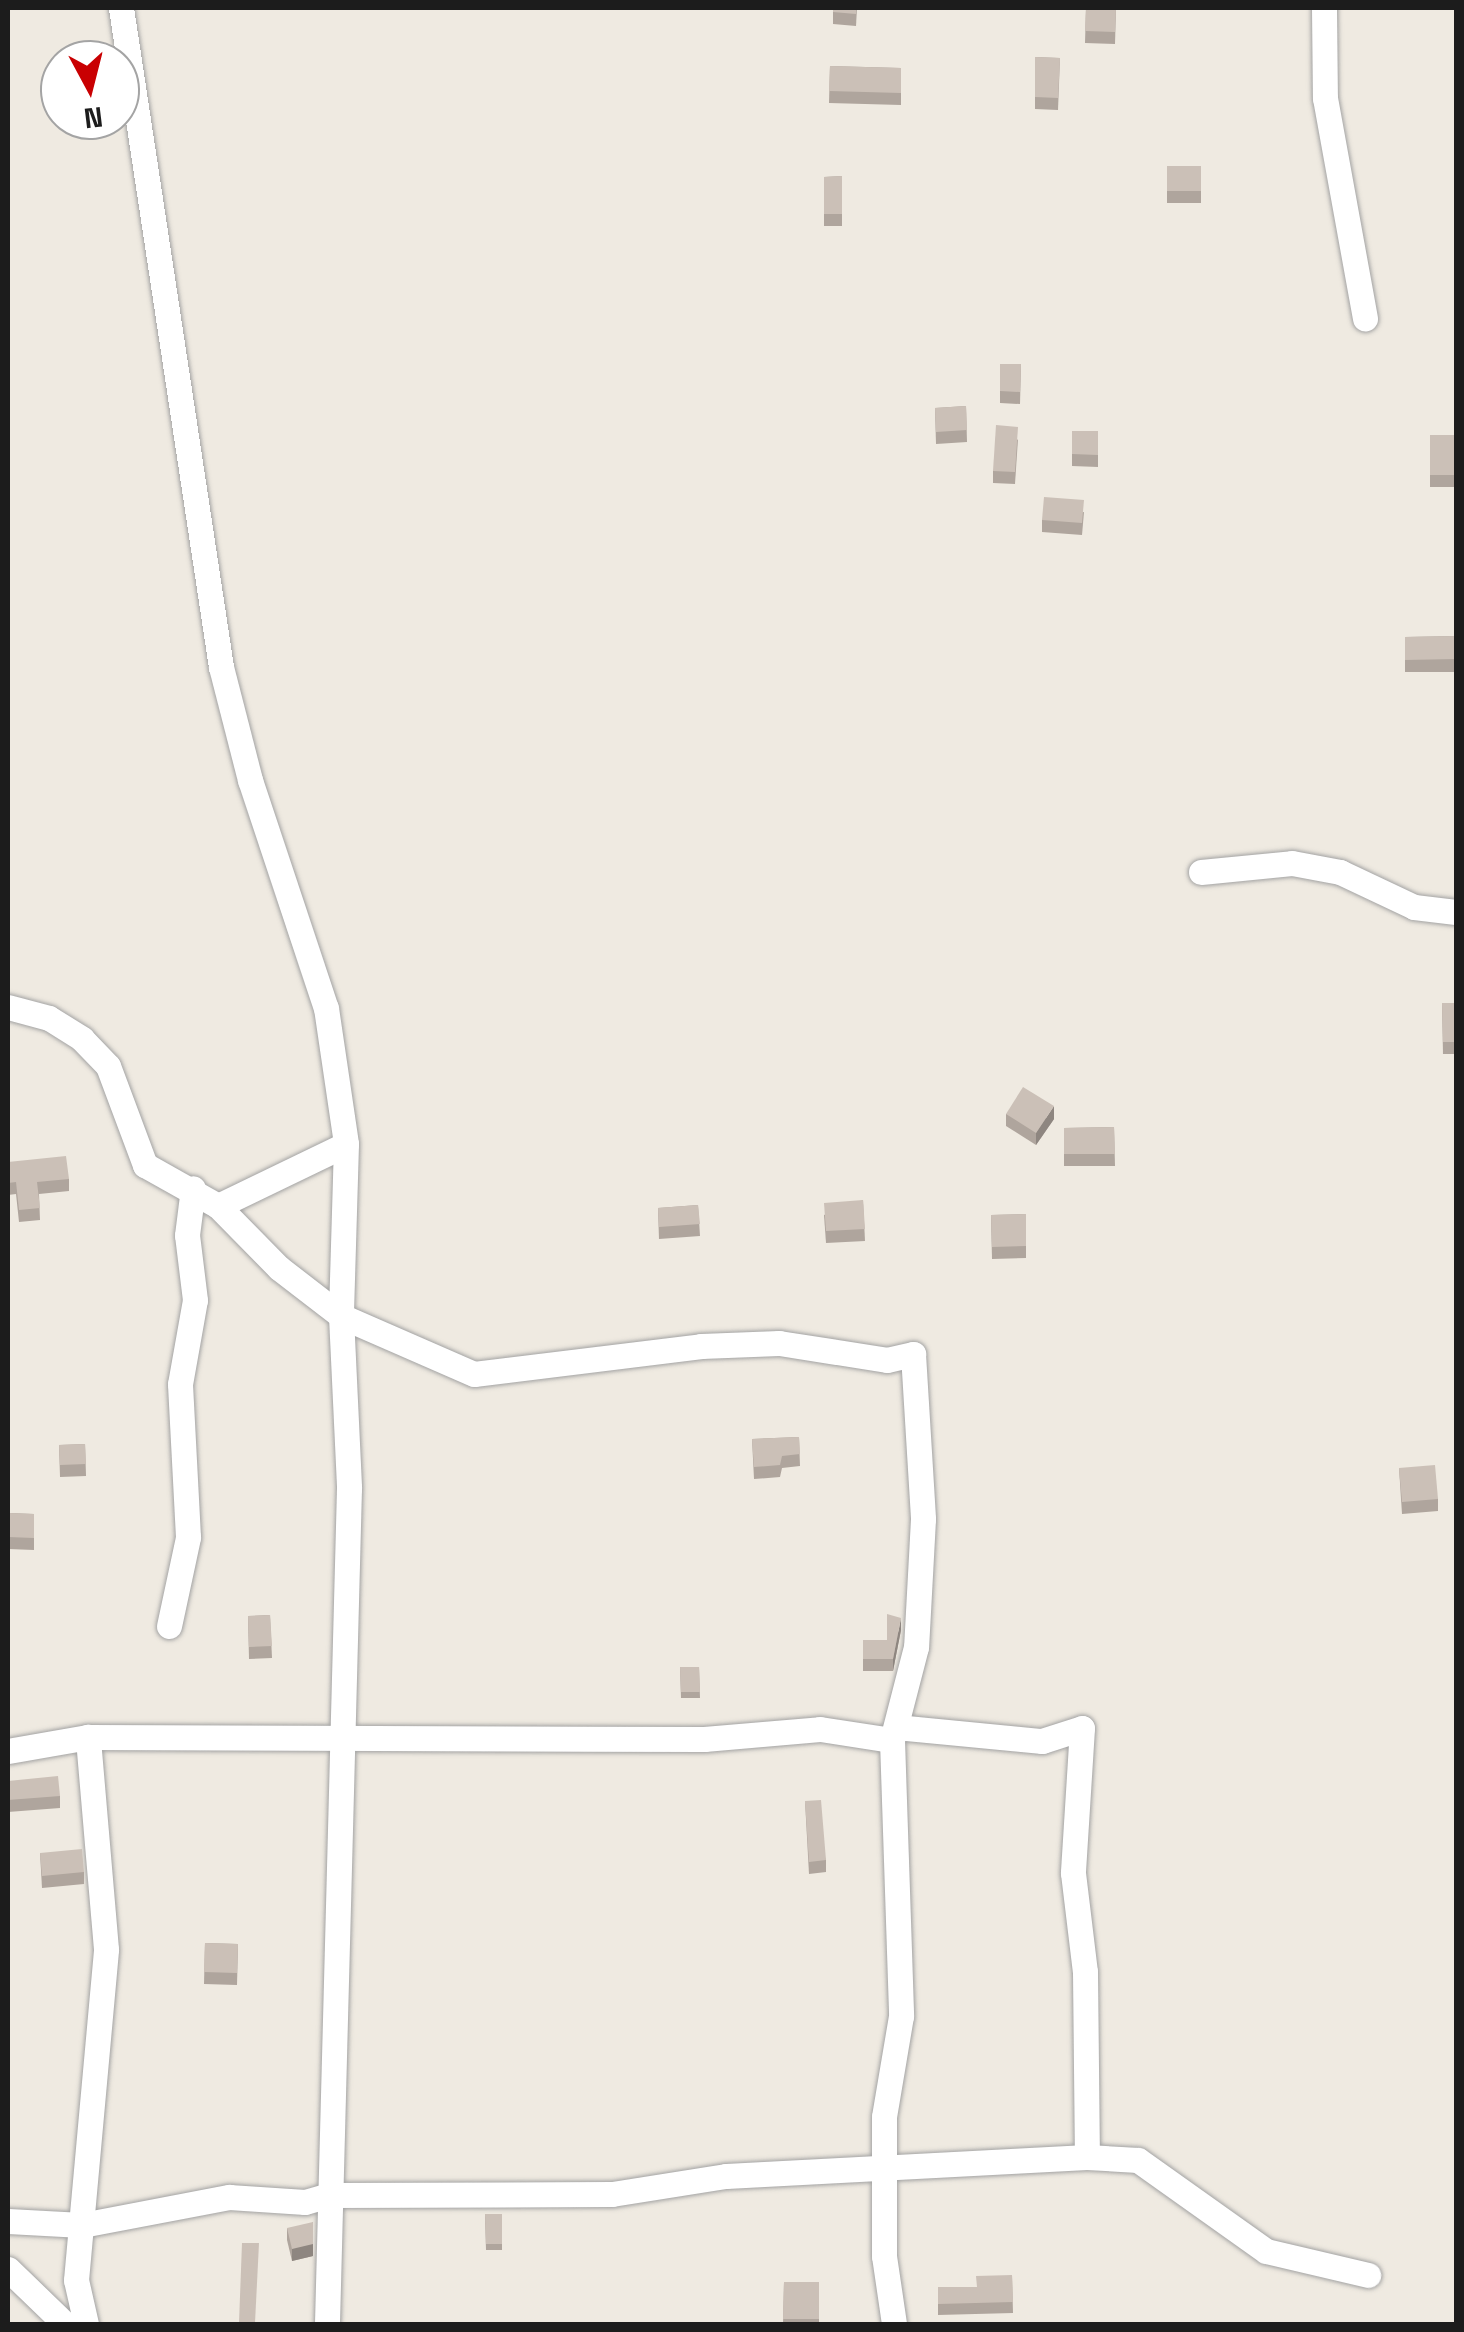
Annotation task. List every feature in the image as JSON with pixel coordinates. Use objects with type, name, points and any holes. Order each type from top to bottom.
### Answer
[{"type":"street","points":[[120,8],[221,667],[250,780],[326,1008],[346,1144],[340,1316],[350,1488],[340,1740],[328,2324]]},
{"type":"street","points":[[1324,8],[1325,98],[1365,318]]},
{"type":"street","points":[[1201,872],[1292,863],[1340,872],[1414,907],[1456,912]]},
{"type":"street","points":[[8,1007],[50,1018],[82,1038],[108,1066],[137,1157],[218,1206],[279,1268],[340,1316],[474,1374],[500,1376],[701,1346],[778,1343],[887,1360],[913,1354],[922,1424],[922,1559],[916,1647],[894,1734],[901,2016],[884,2118],[884,2256],[894,2324]]},
{"type":"street","points":[[218,1206],[346,1144]]},
{"type":"street","points":[[169,1626],[188,1537],[180,1384],[196,1300],[188,1235],[192,1188]]},
{"type":"street","points":[[8,1750],[88,1737],[704,1738],[820,1729],[1042,1740],[1082,1728],[1072,1873],[1085,1972],[1087,2157]]},
{"type":"street","points":[[86,2324],[76,2280],[106,1949],[88,1737]]},
{"type":"street","points":[[8,2220],[82,2225],[206,2199],[305,2202],[330,2196],[612,2194],[726,2176],[1087,2157],[1138,2160],[1266,2251],[1368,2276]]},
{"type":"street","points":[[8,2269],[65,2324]]},
{"type":"building","points":[[833,8],[856,8],[856,14],[833,12]]},
{"type":"building","points":[[1086,8],[1116,8],[1115,32],[1085,31]]},
{"type":"building","points":[[1035,57],[1060,58],[1058,98],[1035,97]]},
{"type":"building","points":[[830,66],[901,68],[901,93],[829,91]]},
{"type":"building","points":[[1167,166],[1201,166],[1201,191],[1167,191]]},
{"type":"building","points":[[842,176],[842,214],[824,214],[824,177]]},
{"type":"building","points":[[1000,364],[1021,364],[1020,392],[1000,391]]},
{"type":"building","points":[[966,406],[967,430],[936,432],[935,408]]},
{"type":"building","points":[[996,425],[1018,427],[1015,472],[993,471]]},
{"type":"building","points":[[1072,431],[1098,431],[1098,455],[1072,454]]},
{"type":"building","points":[[1430,435],[1456,435],[1456,475],[1430,475]]},
{"type":"building","points":[[1044,497],[1084,500],[1082,523],[1042,520]]},
{"type":"building","points":[[1456,636],[1456,659],[1405,660],[1405,637]]},
{"type":"building","points":[[1442,1003],[1456,1003],[1456,1042],[1443,1042]]},
{"type":"building","points":[[1023,1087],[1054,1106],[1036,1133],[1006,1114]]},
{"type":"building","points":[[1114,1127],[1115,1154],[1064,1154],[1064,1128]]},
{"type":"building","points":[[66,1156],[69,1179],[37,1182],[40,1208],[19,1210],[16,1182],[8,1183],[8,1162]]},
{"type":"building","points":[[863,1200],[865,1229],[826,1231],[824,1203]]},
{"type":"building","points":[[698,1205],[700,1224],[659,1227],[658,1208]]},
{"type":"building","points":[[1026,1214],[1026,1246],[992,1247],[991,1215]]},
{"type":"building","points":[[799,1437],[800,1454],[782,1456],[780,1465],[754,1467],[752,1439]]},
{"type":"building","points":[[85,1444],[86,1464],[60,1465],[59,1445]]},
{"type":"building","points":[[1435,1465],[1438,1499],[1402,1502],[1399,1468]]},
{"type":"building","points":[[9,1513],[34,1514],[34,1538],[8,1537]]},
{"type":"building","points":[[887,1614],[901,1618],[893,1659],[863,1659],[863,1640],[887,1640]]},
{"type":"building","points":[[270,1615],[272,1646],[249,1647],[248,1616]]},
{"type":"building","points":[[680,1667],[699,1667],[700,1692],[681,1692]]},
{"type":"building","points":[[58,1776],[60,1796],[8,1800],[8,1781]]},
{"type":"building","points":[[821,1800],[826,1860],[809,1862],[805,1801]]},
{"type":"building","points":[[82,1849],[84,1872],[42,1876],[40,1853]]},
{"type":"building","points":[[205,1943],[238,1944],[237,1973],[204,1972]]},
{"type":"building","points":[[485,2214],[502,2214],[502,2244],[486,2244]]},
{"type":"building","points":[[313,2222],[313,2244],[292,2249],[287,2228]]},
{"type":"building","points":[[242,2243],[259,2243],[255,2323],[239,2323]]},
{"type":"building","points":[[1012,2275],[1013,2302],[938,2304],[938,2287],[977,2287],[976,2276]]},
{"type":"building","points":[[784,2282],[819,2282],[819,2319],[783,2319]]}]
